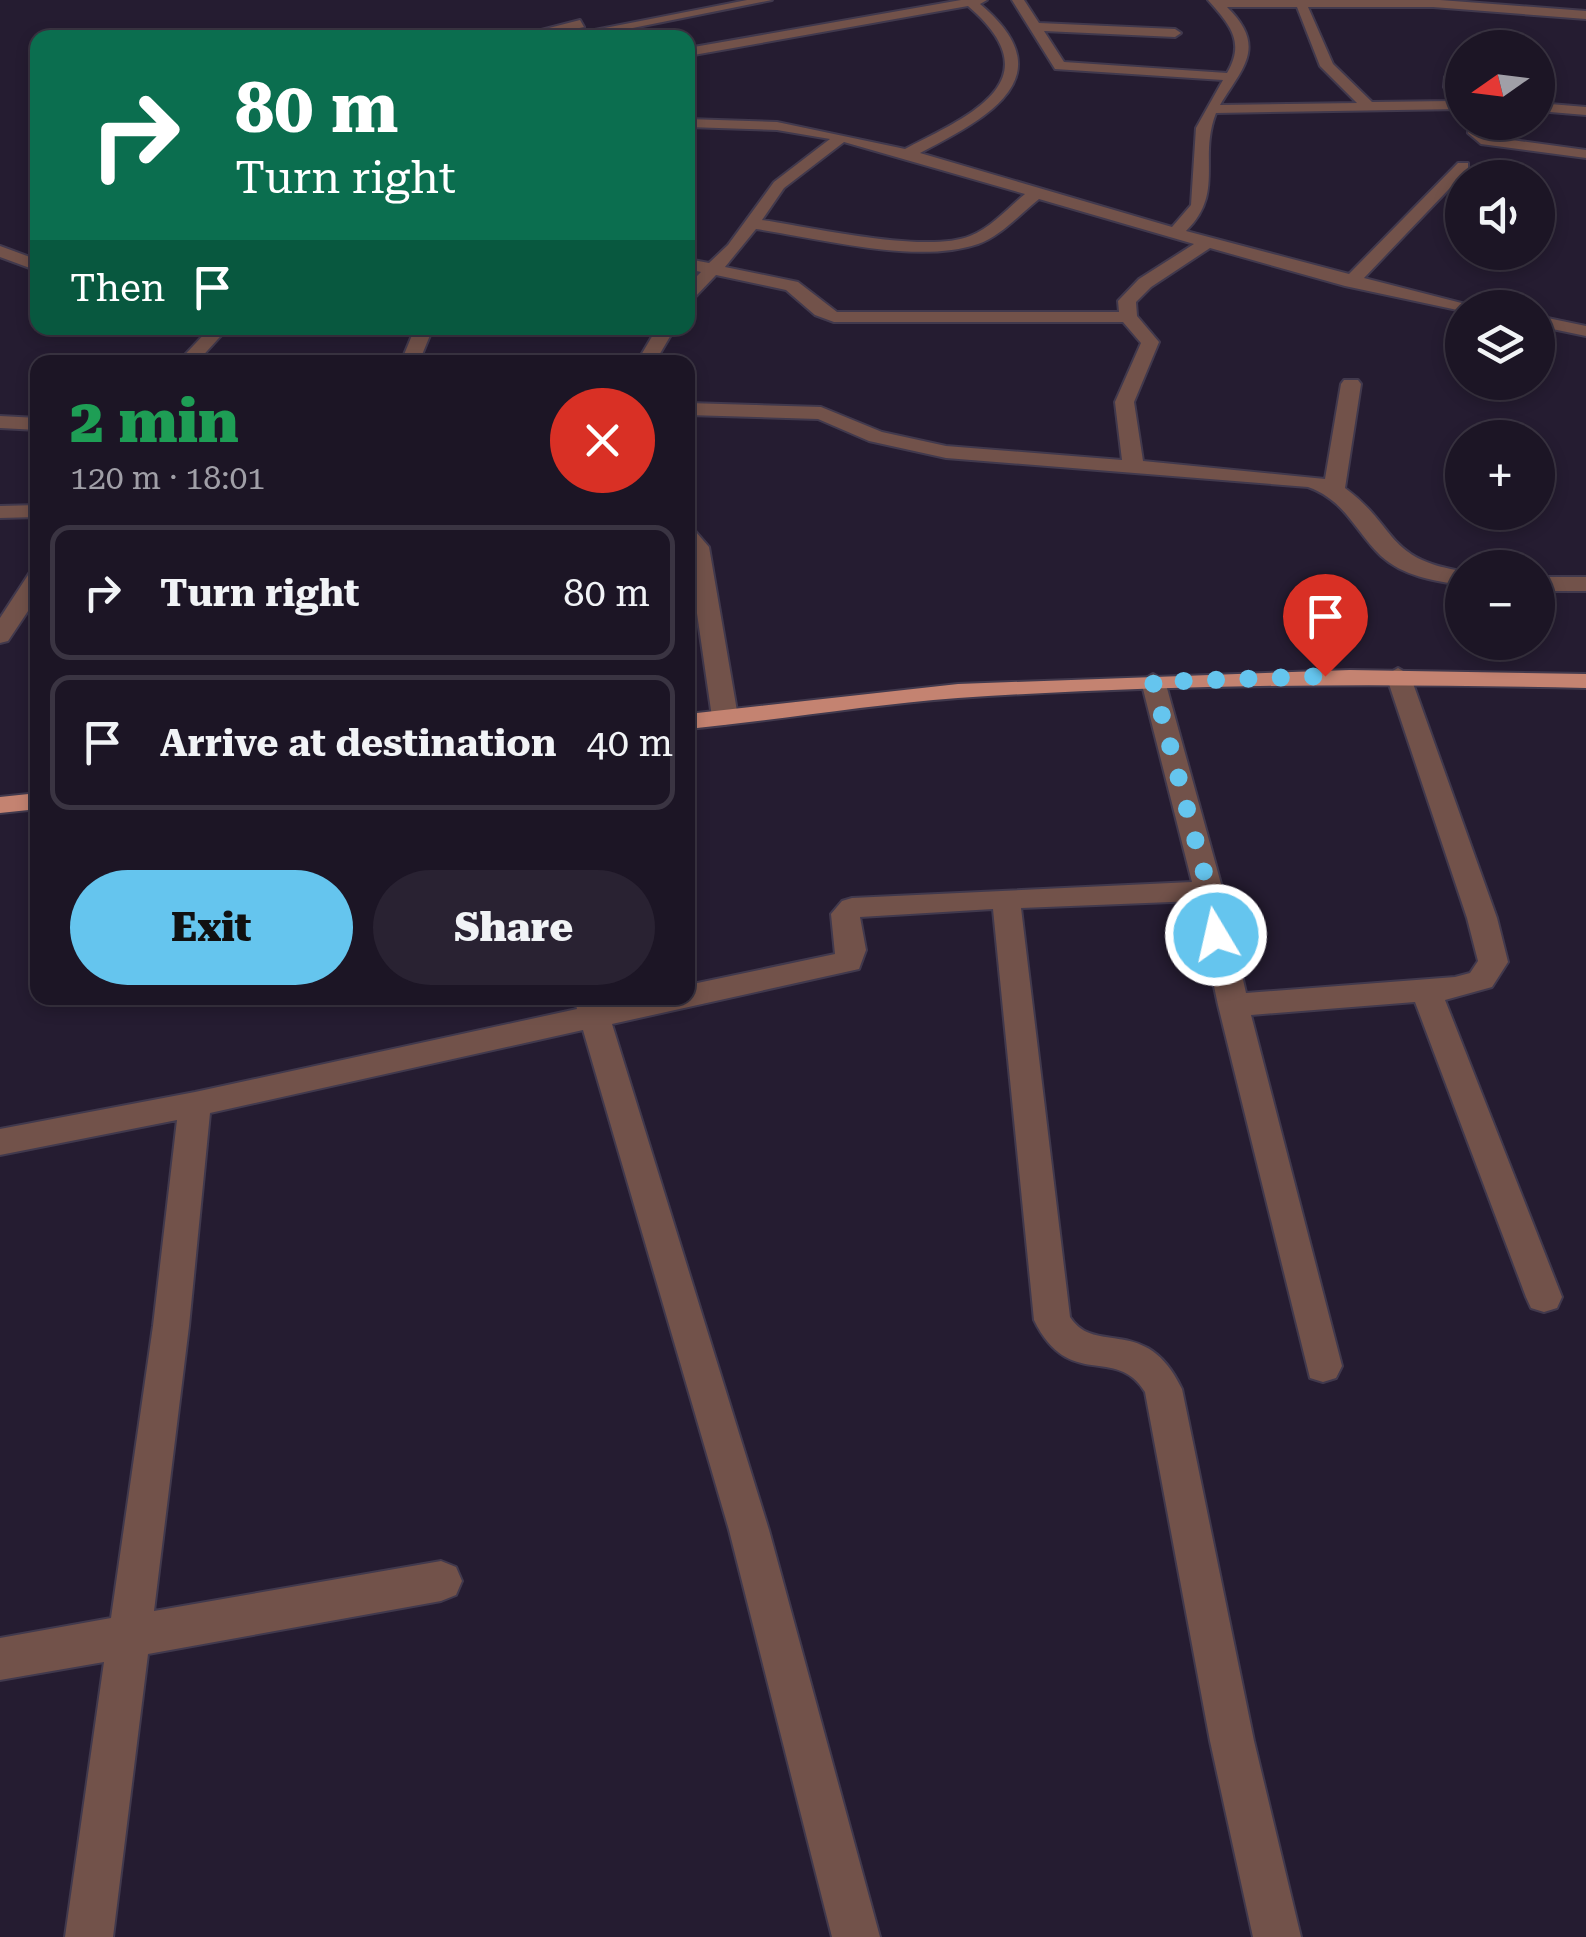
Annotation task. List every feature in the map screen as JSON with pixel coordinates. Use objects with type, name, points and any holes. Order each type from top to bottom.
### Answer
[{"type":"main road","points":[[695,721],[954,691],[1153,682],[1398,675],[1586,681]]},
{"type":"main road","points":[[0,805],[30,801]]},
{"type":"street","points":[[546,30],[714,0]]},
{"type":"street","points":[[603,30],[766,0]]},
{"type":"street","points":[[695,38],[910,0]]},
{"type":"street","points":[[1018,0],[1056,64],[1066,68],[1176,47]]},
{"type":"street","points":[[1567,14],[1573,0]]},
{"type":"street","points":[[695,51],[976,1],[991,16],[1011,50],[1014,68],[1008,86],[961,126],[908,154]]},
{"type":"street","points":[[1216,1],[1415,2],[1586,15]]},
{"type":"street","points":[[1175,233],[1195,216],[1204,196],[1202,129],[1235,77],[1242,41],[1235,22],[1216,1]]},
{"type":"street","points":[[1301,3],[1327,66],[1369,107]]},
{"type":"street","points":[[686,30],[750,18]]},
{"type":"street","points":[[1036,27],[1176,47],[1235,77]]},
{"type":"street","points":[[1212,109],[1445,105]]},
{"type":"street","points":[[1555,108],[1586,110]]},
{"type":"street","points":[[695,113],[706,122]]},
{"type":"street","points":[[695,122],[774,124],[908,154],[1350,282],[1445,302]]},
{"type":"street","points":[[695,287],[754,224],[779,185],[841,138]]},
{"type":"street","points":[[1486,140],[1586,154]]},
{"type":"street","points":[[1350,282],[1445,185]]},
{"type":"street","points":[[754,224],[921,245],[961,244],[975,240],[1037,193]]},
{"type":"street","points":[[1134,464],[1123,414],[1127,392],[1150,355],[1150,342],[1128,317],[1127,301],[1145,283],[1207,242]]},
{"type":"street","points":[[0,251],[30,263]]},
{"type":"street","points":[[695,265],[792,286],[820,311],[834,317],[1128,317]]},
{"type":"street","points":[[1555,325],[1586,331]]},
{"type":"street","points":[[194,355],[212,335]]},
{"type":"street","points":[[1334,488],[1351,384]]},
{"type":"street","points":[[695,409],[822,413],[876,438],[910,447],[1310,481],[1334,488],[1351,500],[1386,549],[1410,566],[1445,574]]},
{"type":"street","points":[[0,422],[30,424]]},
{"type":"street","points":[[0,512],[30,510]]},
{"type":"street","points":[[695,544],[725,717]]},
{"type":"street","points":[[1555,584],[1586,584]]},
{"type":"street","points":[[0,636],[30,589]]},
{"type":"street","points":[[1233,1005],[1457,988],[1481,980],[1493,962],[1482,918],[1398,675]]},
{"type":"street","points":[[1153,682],[1209,891],[1233,1005],[1323,1366]]},
{"type":"street","points":[[695,995],[848,962],[851,950],[845,914],[852,908],[1209,891]]},
{"type":"street","points":[[1006,899],[1052,1320],[1060,1339],[1074,1348],[1137,1355],[1155,1368],[1164,1388],[1232,1741],[1276,1937]]},
{"type":"street","points":[[1426,990],[1544,1296]]},
{"type":"street","points":[[0,1142],[195,1104],[590,1006],[749,1530],[856,1937]]},
{"type":"street","points":[[89,1937],[195,1104]]},
{"type":"street","points":[[0,1659],[441,1581]]},
{"type":"route","points":[[1216,935],[1209,891],[1153,682],[1325,676]]}]
